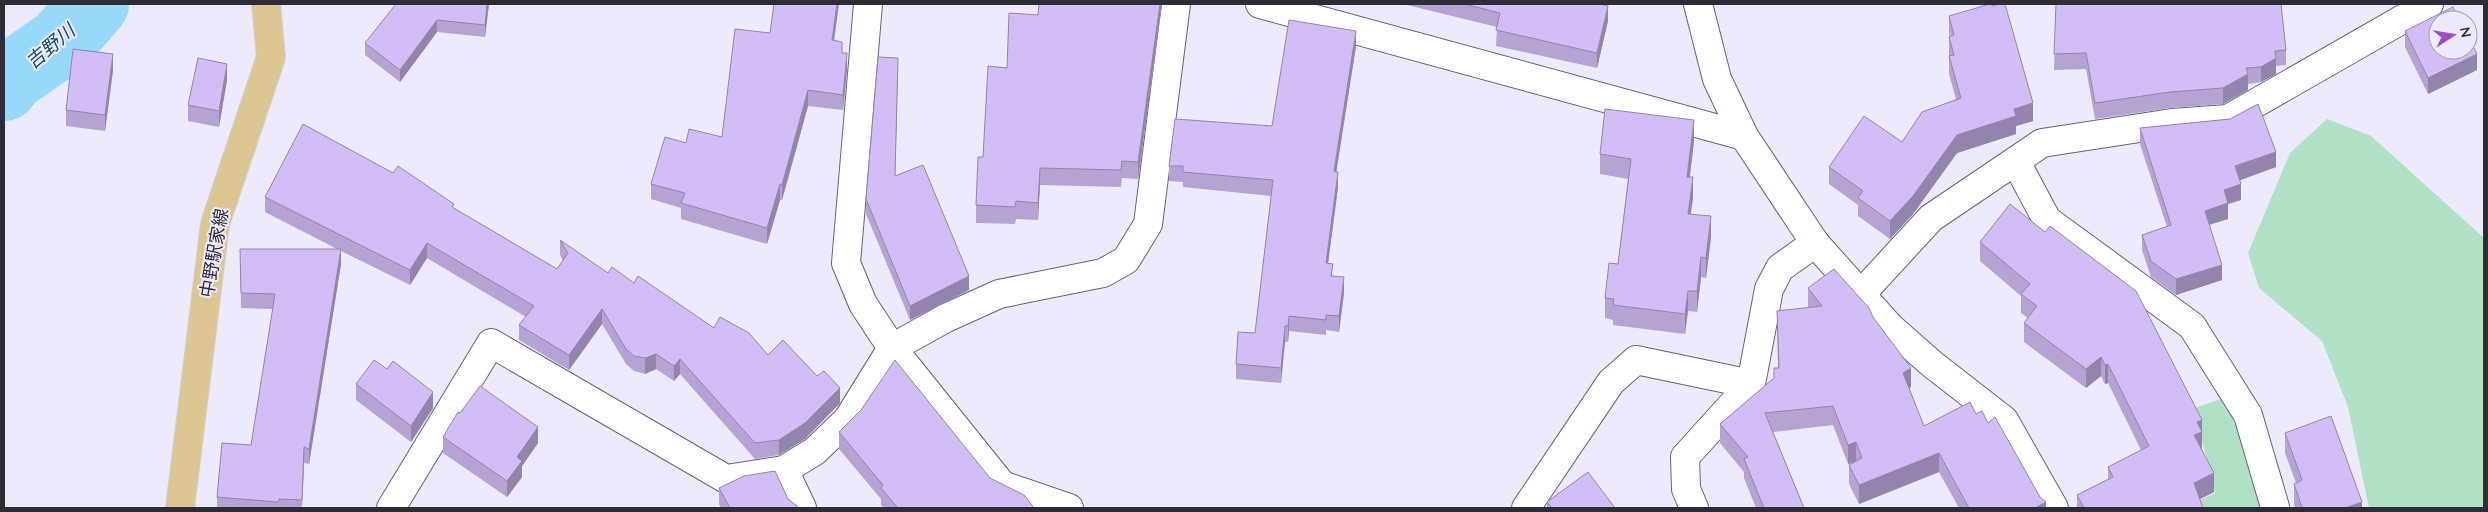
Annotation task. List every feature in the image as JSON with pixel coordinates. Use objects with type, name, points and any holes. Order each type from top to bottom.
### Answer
[{"type":"main road","name":"中野駅家線","points":[[180,508],[215,224],[271,57],[266,4]]},
{"type":"street","points":[[868,4],[846,264],[863,304],[892,348],[1002,486],[1068,508]]},
{"type":"street","points":[[391,508],[492,343],[726,479],[784,470],[815,451],[848,419],[892,348],[946,318],[999,294],[1103,274],[1126,260],[1148,224],[1176,4]]},
{"type":"street","points":[[1260,4],[1744,136]]},
{"type":"street","points":[[1698,4],[1717,79],[1744,136],[1815,243],[1890,327],[1932,364],[2004,420],[2054,508]]},
{"type":"street","points":[[1861,294],[1931,218],[2042,143],[2172,123],[2228,119],[2428,4]]},
{"type":"street","points":[[2016,162],[2047,220],[2192,326],[2248,415],[2275,507]]},
{"type":"street","points":[[1694,508],[1686,490],[1685,457],[1751,384],[1769,290],[1780,268],[1815,243]]},
{"type":"street","points":[[1526,508],[1611,382],[1636,360],[1751,384]]},
{"type":"street","points":[[784,470],[802,508]]},
{"type":"green space","points":[[2327,119],[2371,136],[2484,238],[2484,508],[2369,508],[2348,407],[2322,341],[2259,288],[2248,253],[2290,153]]},
{"type":"green space","points":[[2224,398],[2252,464],[2260,508],[2183,508],[2215,493],[2194,408]]},
{"type":"building","points":[[396,4],[487,4],[485,25],[437,20],[400,70],[365,43]]},
{"type":"building","points":[[774,4],[837,4],[832,40],[842,42],[842,53],[847,53],[843,95],[808,90],[782,185],[780,184],[767,228],[681,203],[685,193],[651,184],[665,137],[686,143],[689,129],[722,137],[735,29],[770,33]]},
{"type":"building","points":[[1039,4],[1160,4],[1138,162],[1122,161],[1121,170],[1040,168],[1038,203],[1016,201],[1015,207],[976,205],[978,157],[983,157],[988,66],[1007,68],[1009,13],[1038,15]]},
{"type":"building","points":[[1464,4],[1600,4],[1608,6],[1597,53],[1496,30],[1500,13]]},
{"type":"building","points":[[1991,4],[1992,6],[2005,4],[2033,103],[2014,109],[2016,116],[1957,135],[1913,196],[1890,221],[1858,198],[1863,191],[1829,167],[1864,116],[1902,142],[1922,112],[1961,98],[1949,56],[1954,55],[1949,37],[1954,35],[1949,16]]},
{"type":"building","points":[[2056,4],[2281,4],[2286,50],[2275,51],[2276,58],[2261,67],[2246,68],[2248,74],[2223,88],[2170,92],[2095,103],[2086,53],[2054,54]]},
{"type":"building","points":[[1289,20],[1356,31],[1334,171],[1338,172],[1326,263],[1333,264],[1331,276],[1344,277],[1339,316],[1326,315],[1326,320],[1289,316],[1288,326],[1285,326],[1281,368],[1236,364],[1238,332],[1255,333],[1273,180],[1183,172],[1183,166],[1169,166],[1175,119],[1272,126]]},
{"type":"building","points":[[2428,20],[2428,60],[2465,60],[2428,78],[2405,31]]},
{"type":"building","points":[[73,49],[113,54],[105,115],[66,110]]},
{"type":"building","points":[[878,57],[898,58],[895,176],[923,165],[969,276],[910,306],[866,199]]},
{"type":"building","points":[[198,58],[227,64],[219,111],[188,105]]},
{"type":"building","points":[[2258,104],[2276,152],[2235,166],[2241,184],[2224,190],[2228,203],[2205,211],[2222,265],[2176,279],[2151,261],[2142,235],[2171,225],[2140,128],[2230,119]]},
{"type":"building","points":[[1605,109],[1694,120],[1687,177],[1693,177],[1688,214],[1711,216],[1706,258],[1701,257],[1697,291],[1688,291],[1685,314],[1613,305],[1614,299],[1605,298],[1609,263],[1618,264],[1631,159],[1600,154]]},
{"type":"building","points":[[303,124],[393,173],[398,166],[454,204],[452,207],[557,269],[568,253],[560,240],[608,273],[612,267],[634,283],[638,276],[714,328],[720,317],[749,333],[768,355],[783,340],[817,376],[824,371],[840,388],[805,423],[779,440],[755,443],[680,359],[674,366],[656,354],[645,358],[634,356],[626,349],[602,309],[569,355],[519,325],[534,306],[427,243],[410,270],[265,197]]},
{"type":"building","points":[[2010,204],[2045,232],[2050,226],[2136,291],[2202,420],[2197,422],[2202,432],[2194,435],[2214,473],[2194,483],[2203,508],[2084,508],[2077,495],[2113,477],[2108,467],[2149,446],[2108,364],[2105,365],[2101,357],[2086,369],[2024,323],[2037,306],[2021,294],[2030,284],[1980,242]]},
{"type":"building","points":[[240,249],[341,249],[309,449],[304,447],[302,500],[279,499],[278,502],[217,497],[222,443],[251,445],[275,294],[241,293]]},
{"type":"building","points":[[1834,269],[1869,308],[1873,317],[1911,368],[1903,373],[1924,426],[1970,402],[1976,414],[1982,411],[1988,423],[1995,417],[2040,497],[2046,502],[2035,508],[1969,508],[1939,453],[1859,485],[1849,465],[1862,458],[1856,442],[1848,445],[1833,406],[1765,413],[1804,508],[1764,508],[1744,459],[1748,457],[1720,424],[1774,378],[1774,368],[1779,368],[1777,311],[1822,306],[1808,288]]},
{"type":"building","points":[[374,360],[387,369],[393,361],[433,392],[411,426],[356,384]]},
{"type":"building","points":[[895,360],[990,478],[1024,495],[1034,508],[898,508],[881,488],[883,485],[839,432],[861,410]]},
{"type":"building","points":[[480,386],[538,427],[517,457],[522,461],[507,481],[443,437],[458,412],[460,413]]},
{"type":"building","points":[[2331,416],[2362,502],[2345,508],[2298,508],[2302,507],[2294,484],[2302,480],[2285,433]]},
{"type":"building","points":[[775,471],[788,499],[798,508],[730,508],[719,488],[744,476]]},
{"type":"building","points":[[1588,472],[1615,508],[1552,508],[1547,502]]},
{"type":"waterway","name":"吉野川","points":[[4,86],[9,78],[61,42],[94,4]]}]
